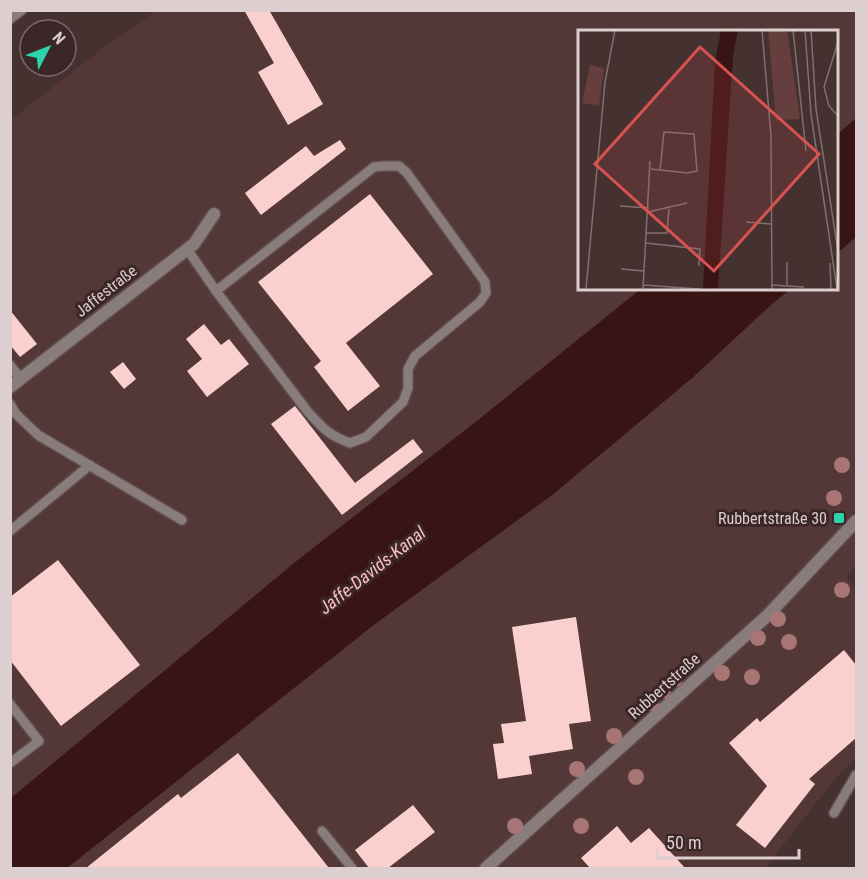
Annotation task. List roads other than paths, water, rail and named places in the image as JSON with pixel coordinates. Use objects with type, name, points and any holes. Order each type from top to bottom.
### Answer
[{"type":"street","name":"Jaffestraße","points":[[16,383],[194,244],[214,214]]},
{"type":"street","name":"Rubbertstraße","points":[[486,868],[767,616],[856,521]]},
{"type":"lane","points":[[10,19],[22,10]]},
{"type":"lane","points":[[187,249],[216,291],[308,412],[323,429],[334,437],[350,443],[366,437],[404,402],[408,388],[408,369],[415,356],[480,302],[486,293],[485,282],[407,173],[399,166],[374,167],[216,291]]},
{"type":"lane","points":[[10,365],[16,383]]},
{"type":"lane","points":[[10,404],[16,414],[38,435],[182,520]]},
{"type":"lane","points":[[10,531],[90,465]]},
{"type":"lane","points":[[10,704],[39,741],[10,763]]},
{"type":"lane","points":[[834,813],[856,775]]},
{"type":"lane","points":[[322,831],[351,868]]},
{"type":"water","points":[[856,118],[856,237],[837,253],[837,135]]},
{"type":"water","name":"Jaffe-Davids-Kanal","points":[[640,290],[789,290],[692,378],[552,495],[375,624],[67,868],[11,868],[11,798],[299,559],[478,420]]},
{"type":"place","name":"Rubbertstraße 30","points":[[839,518]]}]
